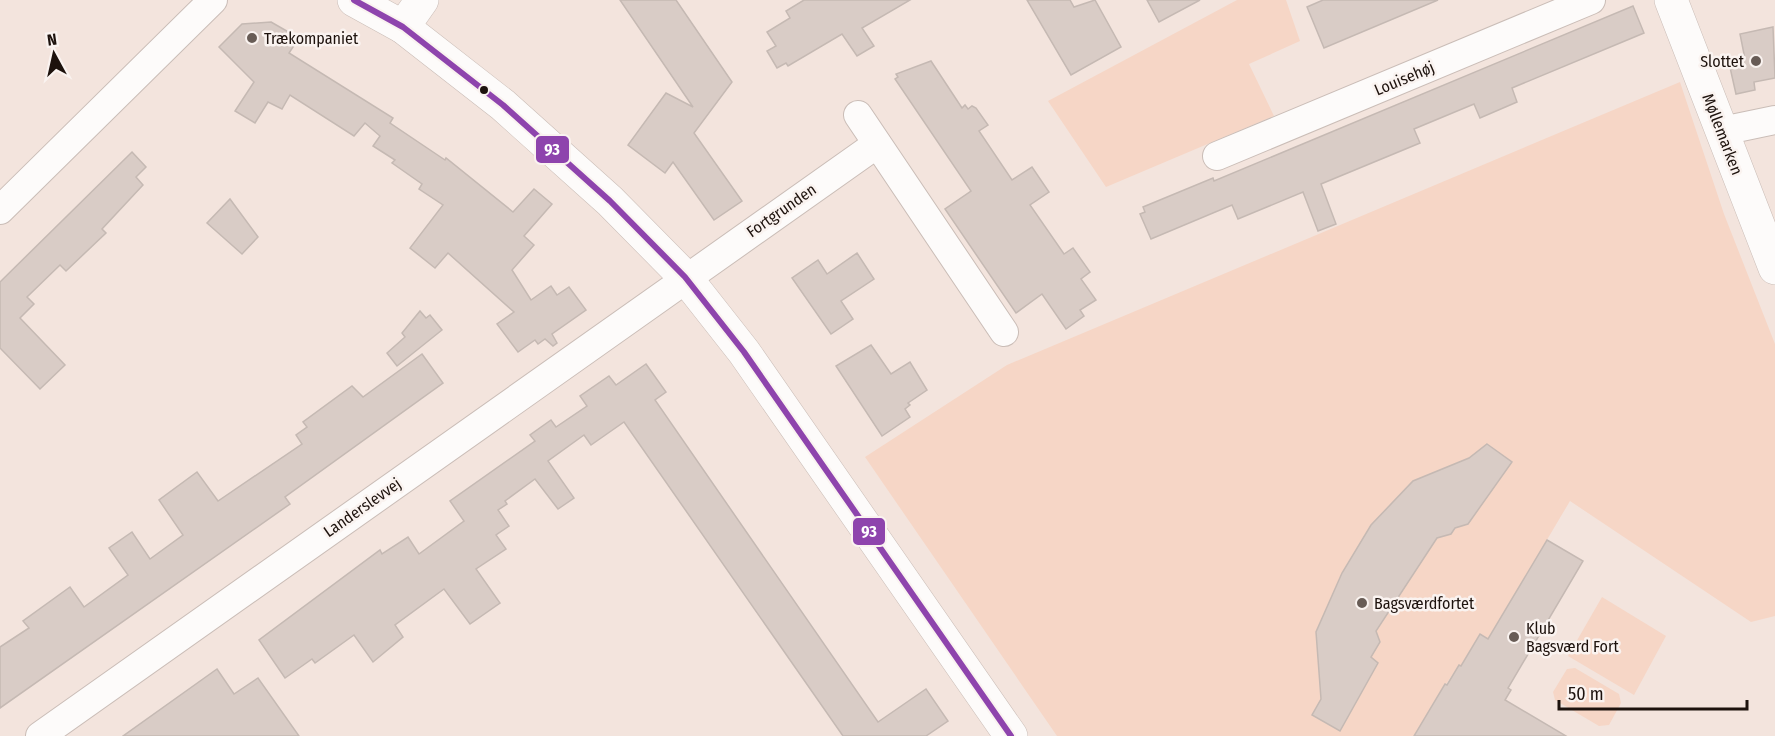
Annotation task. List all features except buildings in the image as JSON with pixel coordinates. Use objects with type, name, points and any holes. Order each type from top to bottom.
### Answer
[{"type":"street","points":[[0,210],[213,0]]},
{"type":"street","points":[[354,0],[403,27],[503,105],[610,201],[685,277],[744,352],[1011,736]]},
{"type":"street","points":[[403,27],[422,0]]},
{"type":"street","name":"Louisehøj","points":[[1217,156],[1591,0]]},
{"type":"street","name":"Møllemarken","points":[[1671,0],[1775,268]]},
{"type":"street","points":[[858,116],[1004,332]]},
{"type":"street","points":[[1722,131],[1775,120]]},
{"type":"street","name":"Fortgrunden","points":[[685,277],[877,144]]},
{"type":"street","name":"Landerslevvej","points":[[40,736],[685,277]]},
{"type":"shaded area","points":[[1237,0],[1286,0],[1300,41],[1249,64],[1274,116],[1106,187],[1048,101]]},
{"type":"shaded area","points":[[1680,82],[1724,214],[1775,344],[1775,616],[1751,622],[1570,501],[1488,639],[1479,635],[1465,659],[1464,668],[1459,665],[1432,705],[1420,736],[1057,736],[865,457],[1007,365]]},
{"type":"shaded area","points":[[1602,597],[1666,636],[1634,695],[1568,656]]},
{"type":"shaded area","points":[[1575,668],[1619,694],[1621,703],[1609,725],[1599,726],[1555,700],[1553,692],[1567,669]]},
{"type":"transit line","name":"93","points":[[354,0],[403,27],[503,105],[610,201],[685,277],[744,352],[1011,736]]},
{"type":"place","name":"Trækompaniet","points":[[252,38]]},
{"type":"place","name":"Slottet","points":[[1756,61]]},
{"type":"place","name":"Bagsværdfortet","points":[[1362,603]]},
{"type":"place","name":"Klub Bagsværd Fort","points":[[1514,637]]}]
